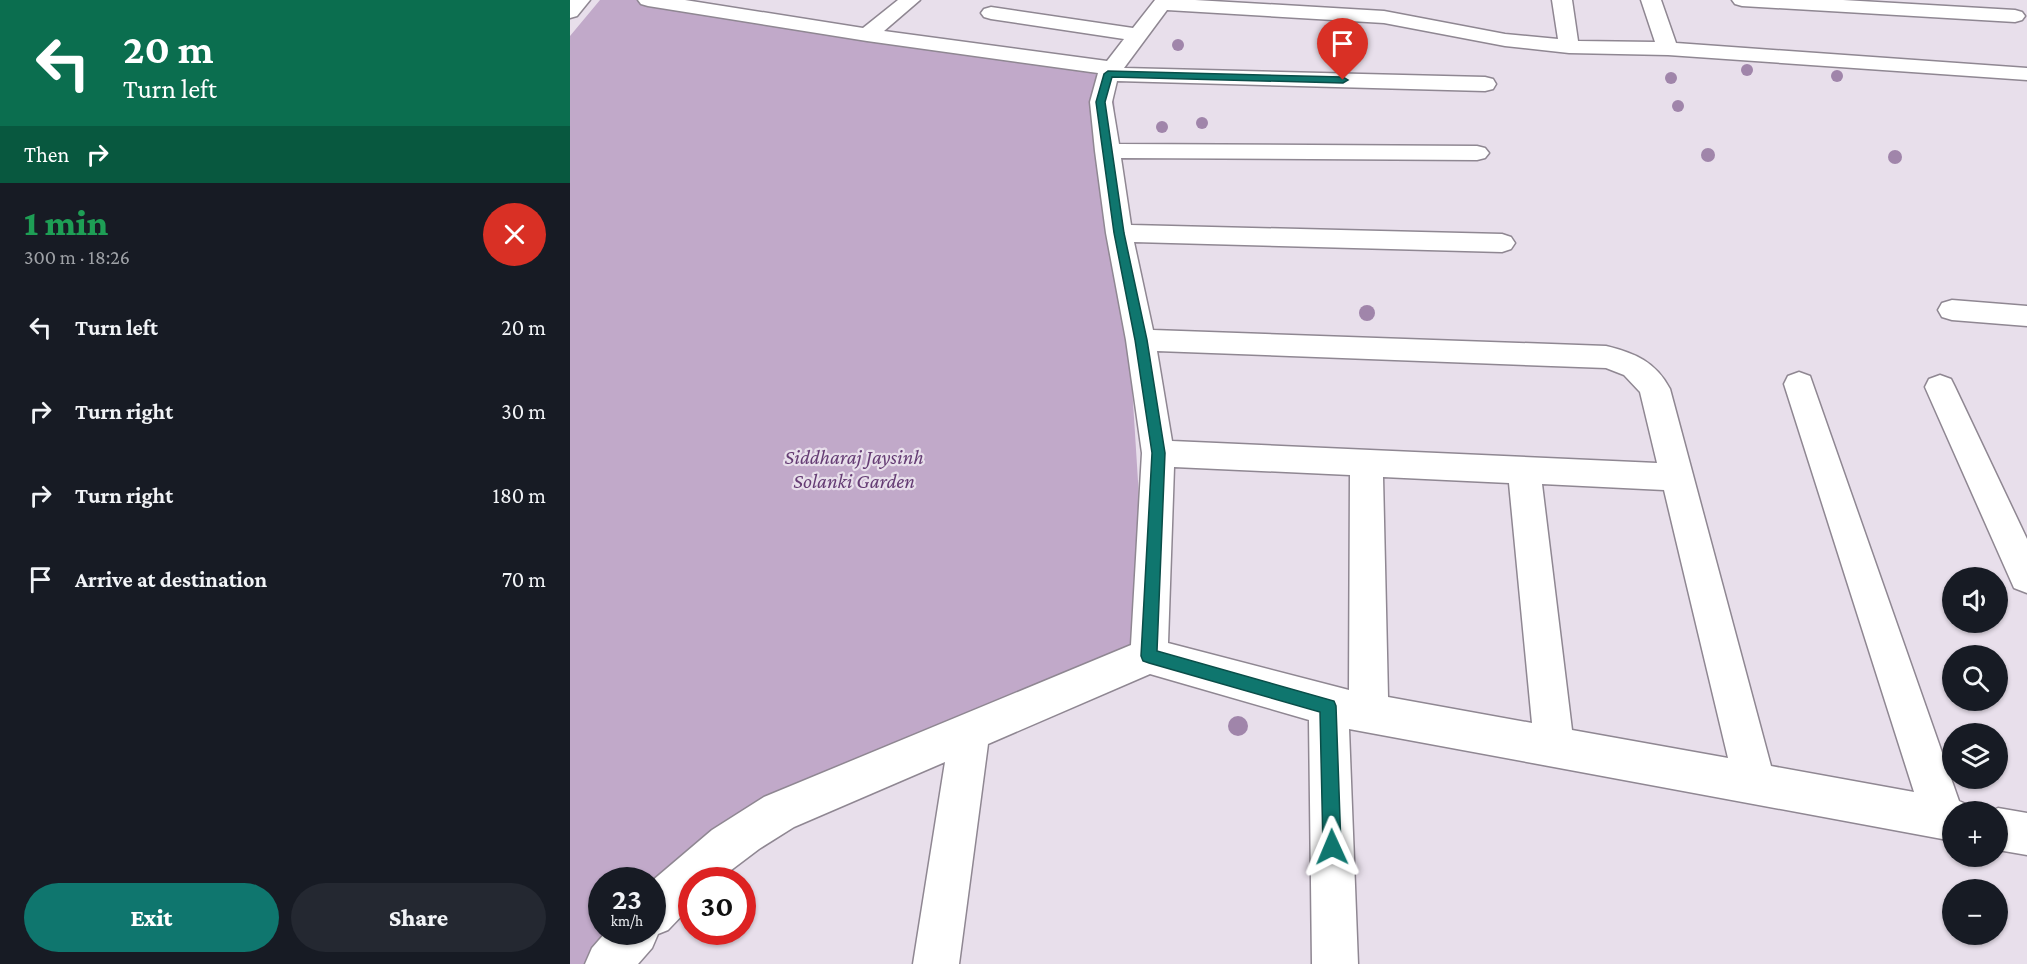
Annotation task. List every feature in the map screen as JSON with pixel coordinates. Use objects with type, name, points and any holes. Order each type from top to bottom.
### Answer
[{"type":"street","points":[[648,0],[1110,71],[1485,84]]},
{"type":"street","points":[[867,35],[910,0]]},
{"type":"street","points":[[1562,0],[1569,47]]},
{"type":"street","points":[[1651,0],[1668,49]]},
{"type":"street","points":[[1742,0],[2021,22]]},
{"type":"street","points":[[2000,0],[2021,22]]},
{"type":"street","points":[[1149,656],[1158,453],[1141,340],[1119,233],[1101,102],[1110,71],[1164,2],[1384,17],[1505,40],[1569,47],[1668,49],[2027,74]]},
{"type":"street","points":[[991,13],[1138,35]]},
{"type":"street","points":[[1107,151],[1477,153]]},
{"type":"street","points":[[1119,233],[1502,243]]},
{"type":"street","points":[[1952,310],[2027,316]]},
{"type":"street","points":[[1141,340],[1606,357],[1633,365],[1646,376],[1655,389],[1755,784]]},
{"type":"street","points":[[1799,384],[1942,801]]},
{"type":"street","points":[[1940,387],[2027,577]]},
{"type":"street","points":[[1158,453],[1677,477]]},
{"type":"street","points":[[1366,463],[1369,713]]},
{"type":"street","points":[[1524,470],[1554,747]]},
{"type":"street","points":[[666,900],[707,860],[740,834],[779,812],[1149,656],[1328,706],[1942,818]]},
{"type":"street","points":[[1328,706],[1335,964]]},
{"type":"street","points":[[936,964],[970,730]]},
{"type":"street","points":[[2008,831],[2027,834]]},
{"type":"street","points":[[608,964],[625,945]]},
{"type":"green space","name":"Siddharaj Jaysinh Solanki Garden","points":[[600,0],[651,0],[1112,68],[1149,656],[733,825],[699,867],[678,867],[678,892],[666,907],[666,867],[588,867],[588,945],[635,945],[619,964],[570,964],[570,36]]},
{"type":"route","points":[[1332,847],[1328,706],[1149,656],[1158,453],[1141,340],[1119,233],[1101,102],[1108,74],[1343,80]]}]
